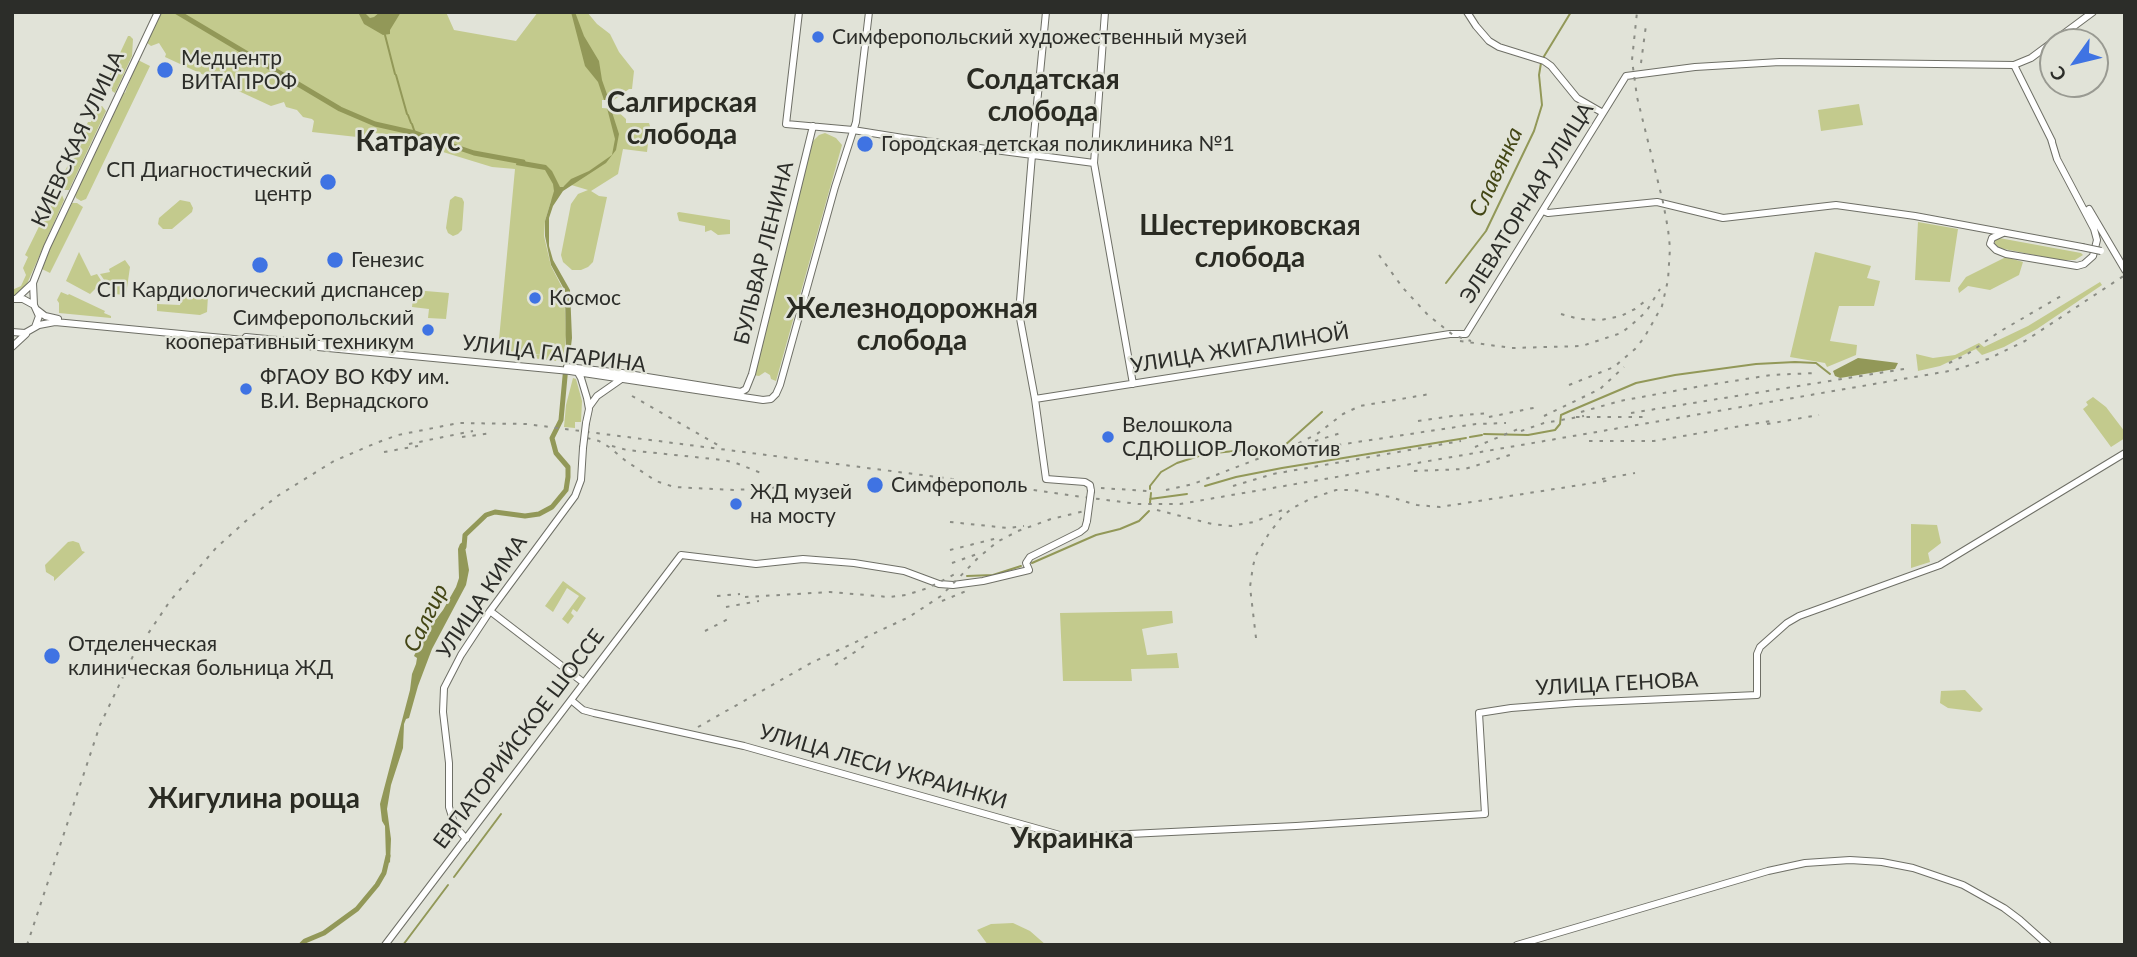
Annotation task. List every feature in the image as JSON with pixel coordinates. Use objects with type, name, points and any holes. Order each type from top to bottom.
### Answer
[{"type":"main road","name":"КИЕВСКАЯ УЛИЦА","points":[[31,330],[38,319],[33,283],[58,222],[158,12]]},
{"type":"main road","points":[[799,12],[786,124],[853,130],[1094,163]]},
{"type":"main road","points":[[853,130],[869,12]]},
{"type":"main road","points":[[1105,12],[1094,163],[1133,384]]},
{"type":"main road","points":[[1467,12],[1489,41],[1499,47],[1544,61],[1577,98],[1603,113]]},
{"type":"main road","points":[[2093,12],[2031,58],[2014,65],[2051,139],[2125,270]]},
{"type":"main road","points":[[1035,399],[1019,313],[1031,155],[1046,16]]},
{"type":"main road","name":"ЭЛЕВАТОРНАЯ УЛИЦА","points":[[1450,334],[1467,333],[1626,76],[1695,67],[1768,62],[2014,65]]},
{"type":"main road","name":"БУЛЬВАР ЛЕНИНА","points":[[747,387],[813,126]]},
{"type":"main road","name":"УЛИЦА ГАГАРИНА","points":[[14,299],[25,299],[43,315],[53,318],[560,368],[763,400],[771,399],[776,394],[853,130]]},
{"type":"main road","points":[[2004,233],[1992,238],[1990,244],[2004,253],[2077,266],[2093,256],[2097,240],[2094,229],[2057,159],[2051,139]]},
{"type":"main road","points":[[1543,211],[1548,213],[1657,202],[1723,218],[1829,204],[1915,216],[2082,247],[2101,251],[2118,261]]},
{"type":"main road","name":"КИЕВСКАЯ УЛИЦА","points":[[14,299],[33,283]]},
{"type":"main road","name":"УЛИЦА ГАГАРИНА","points":[[12,332],[19,334],[55,322],[560,368]]},
{"type":"main road","points":[[12,347],[31,330]]},
{"type":"main road","name":"УЛИЦА ЖИГАЛИНОЙ","points":[[1035,399],[1450,334]]},
{"type":"main road","points":[[574,371],[585,390],[589,409]]},
{"type":"main road","name":"УЛИЦА ГАГАРИНА","points":[[574,371],[630,374],[741,391],[747,387]]},
{"type":"main road","points":[[589,409],[597,396],[630,374]]},
{"type":"main road","name":"ЕВПАТОРИЙСКОЕ ШОССЕ","points":[[385,945],[681,555],[756,564],[803,559],[853,563],[904,571],[939,584],[953,585],[1029,570],[1026,563],[1030,557],[1075,536],[1085,528],[1090,485],[1085,482],[1046,479],[1035,399]]},
{"type":"main road","name":"УЛИЦА КИМА","points":[[466,839],[455,826],[449,807],[449,762],[443,712],[446,682],[490,611],[575,496],[581,480],[589,409]]},
{"type":"main road","name":"УЛИЦА ГЕНОВА","points":[[1485,814],[1479,713],[1565,704],[1757,695],[1757,654],[1760,646],[1799,616],[1940,565],[2125,453]]},
{"type":"main road","points":[[490,611],[584,683]]},
{"type":"main road","name":"УЛИЦА ЛЕСИ УКРАИНКИ","points":[[571,700],[583,710],[744,746],[1067,837],[1485,814]]},
{"type":"main road","points":[[1517,945],[1768,871],[1805,863],[1850,860],[1906,866],[1963,885],[2004,908],[2048,945]]},
{"type":"shaded area","points":[[161,12],[446,12],[454,30],[516,41],[538,12],[587,12],[610,34],[619,52],[634,71],[632,89],[614,100],[602,100],[602,108],[615,109],[626,119],[626,123],[649,123],[650,126],[647,152],[623,149],[618,174],[591,191],[607,197],[593,262],[588,267],[572,270],[563,262],[561,255],[571,204],[578,194],[588,190],[568,184],[561,188],[551,201],[544,236],[551,266],[564,291],[564,358],[557,357],[556,361],[532,358],[532,355],[541,355],[498,350],[515,169],[492,167],[443,152],[402,135],[373,133],[366,138],[312,132],[314,121],[303,117],[297,110],[286,107],[284,102],[271,106],[165,57],[166,54],[159,43],[151,46],[146,42]]},
{"type":"shaded area","points":[[358,12],[364,12],[370,18],[380,12],[401,12],[390,34],[383,35],[364,24]]},
{"type":"shaded area","points":[[571,12],[575,12],[584,36],[599,61],[609,100],[604,100],[598,82],[585,66]]},
{"type":"shaded area","points":[[128,36],[133,39],[132,56],[115,93],[105,85]]},
{"type":"shaded area","points":[[138,60],[150,66],[86,199],[81,201],[75,194],[123,92],[125,93]]},
{"type":"shaded area","points":[[1859,104],[1863,125],[1821,131],[1818,110]]},
{"type":"shaded area","points":[[102,106],[106,111],[69,190],[61,190],[61,179],[79,147],[88,122],[91,122],[91,115],[94,109]]},
{"type":"shaded area","points":[[607,108],[611,109],[619,134],[616,150],[606,163],[563,191],[549,218],[549,246],[553,260],[570,290],[572,338],[569,362],[564,362],[565,291],[551,265],[545,236],[545,221],[554,191],[553,184],[545,170],[516,165],[517,160],[546,165],[560,187],[589,171],[612,155],[615,139]]},
{"type":"shaded area","points":[[825,133],[836,138],[842,145],[776,381],[765,372],[759,376],[753,375],[813,141]]},
{"type":"shaded area","points":[[58,193],[64,200],[26,286],[12,297],[12,290],[21,286],[26,275],[23,268],[28,257],[25,255],[55,194]]},
{"type":"shaded area","points":[[455,196],[462,198],[464,202],[462,230],[453,236],[446,228],[450,200]]},
{"type":"shaded area","points":[[180,200],[190,202],[192,212],[172,229],[163,229],[158,224],[159,218]]},
{"type":"shaded area","points":[[72,203],[83,207],[50,273],[42,269],[46,255]]},
{"type":"shaded area","points":[[679,212],[730,220],[730,234],[718,235],[711,230],[705,232],[705,226],[679,221]]},
{"type":"shaded area","points":[[1918,222],[1958,229],[1950,282],[1915,280]]},
{"type":"shaded area","points":[[1999,238],[2083,255],[2075,260],[2060,260],[1999,248],[1995,240]]},
{"type":"shaded area","points":[[79,252],[91,276],[97,274],[102,282],[90,294],[66,281]]},
{"type":"shaded area","points":[[1815,252],[1871,266],[1867,278],[1880,281],[1874,306],[1839,306],[1830,341],[1857,345],[1856,355],[1827,367],[1825,363],[1790,357]]},
{"type":"shaded area","points":[[2006,257],[2023,262],[2019,275],[1990,290],[1968,286],[1959,293],[1958,288],[1966,277]]},
{"type":"shaded area","points":[[125,260],[130,267],[126,295],[114,294],[100,274],[110,272],[109,269]]},
{"type":"shaded area","points":[[2100,282],[2102,285],[2037,329],[2004,347],[1982,355],[1976,349],[1940,366],[1918,371],[1916,354],[1933,358],[1955,355],[1979,343],[1984,347],[2028,326]]},
{"type":"shaded area","points":[[414,290],[449,293],[446,319],[428,318],[429,309],[412,307]]},
{"type":"shaded area","points":[[183,291],[187,294],[191,291],[208,296],[207,312],[200,315],[157,311],[157,304],[180,305],[185,294]]},
{"type":"shaded area","points":[[61,292],[105,311],[111,318],[59,313],[57,300]]},
{"type":"shaded area","points":[[1858,358],[1898,363],[1895,369],[1840,378],[1835,376],[1833,371]]},
{"type":"shaded area","points":[[573,378],[576,379],[582,401],[581,422],[575,422],[575,428],[564,427]]},
{"type":"shaded area","points":[[2093,397],[2106,407],[2125,432],[2125,438],[2111,447],[2083,409],[2088,405],[2086,402]]},
{"type":"shaded area","points":[[1911,524],[1937,525],[1941,543],[1928,553],[1930,562],[1911,568]]},
{"type":"shaded area","points":[[464,541],[469,570],[466,585],[432,649],[409,718],[404,724],[403,748],[391,785],[387,809],[391,839],[390,863],[386,859],[385,826],[380,804],[416,664],[417,658],[414,656],[423,636],[456,587],[459,578],[458,549]]},
{"type":"shaded area","points":[[68,542],[79,543],[85,552],[54,581],[54,577],[46,572],[45,565]]},
{"type":"shaded area","points":[[563,581],[586,598],[577,612],[573,609],[571,613],[574,616],[568,624],[562,619],[579,596],[567,588],[553,612],[545,606]]},
{"type":"shaded area","points":[[1172,611],[1173,623],[1142,629],[1147,655],[1177,653],[1179,668],[1131,669],[1132,681],[1063,681],[1060,613]]},
{"type":"shaded area","points":[[1965,690],[1983,709],[1980,712],[1948,708],[1940,703],[1941,691]]},
{"type":"shaded area","points":[[1013,923],[1030,931],[1046,945],[988,945],[977,930],[991,924]]},
{"type":"waterway","points":[[177,12],[340,109],[375,124],[415,133],[474,153],[523,162]]},
{"type":"waterway","name":"Славянка","points":[[1543,58],[1571,12]]},
{"type":"waterway","points":[[385,35],[395,74]]},
{"type":"waterway","name":"Славянка","points":[[1446,283],[1486,231],[1534,131],[1542,105],[1539,75],[1541,63]]},
{"type":"waterway","points":[[396,75],[407,114]]},
{"type":"waterway","points":[[408,115],[411,123]]},
{"type":"waterway","points":[[412,124],[415,133]]},
{"type":"waterway","name":"Салгир","points":[[464,547],[465,535],[486,515],[495,512],[525,516],[539,514],[552,507],[566,490],[568,467],[556,453],[552,438],[561,420],[567,355]]},
{"type":"waterway","points":[[1484,434],[1528,435],[1555,430],[1560,424],[1561,415],[1636,383],[1675,375],[1756,364],[1795,362],[1816,363],[1830,374]]},
{"type":"waterway","name":"Славянка","points":[[1150,489],[1161,472],[1177,463],[1205,454],[1284,446],[1322,412]]},
{"type":"waterway","points":[[1470,437],[1482,435]]},
{"type":"waterway","points":[[1205,486],[1282,468],[1466,438]]},
{"type":"waterway","name":"Славянка","points":[[1150,503],[1151,493]]},
{"type":"waterway","points":[[1150,499],[1187,494]]},
{"type":"waterway","name":"Славянка","points":[[1032,563],[1096,535],[1139,521],[1149,511]]},
{"type":"waterway","name":"Славянка","points":[[967,576],[993,575],[1021,566]]},
{"type":"waterway","name":"Славянка","points":[[454,877],[501,814]]},
{"type":"waterway","name":"Салгир","points":[[301,945],[324,933],[357,909],[377,885],[384,873],[388,856]]},
{"type":"waterway","name":"Славянка","points":[[403,945],[448,885]]},
{"type":"railway","points":[[1569,385],[1614,367],[1635,349],[1662,306],[1668,280],[1668,229],[1637,97],[1632,60],[1637,12]]},
{"type":"railway","points":[[1641,63],[1646,25]]},
{"type":"railway","points":[[1379,255],[1403,288],[1428,315],[1453,335],[1471,341]]},
{"type":"railway","points":[[27,945],[100,725],[133,656],[170,601],[216,548],[279,495],[334,461],[398,435],[459,423],[526,424],[1138,504],[1180,504],[1955,370],[1988,359],[2025,341],[2125,275]]},
{"type":"railway","points":[[1460,341],[1512,348],[1582,346],[1621,333],[1646,312],[1660,289]]},
{"type":"railway","points":[[1949,363],[2063,295]]},
{"type":"railway","points":[[1561,314],[1579,319],[1601,320],[1621,316],[1649,298]]},
{"type":"railway","points":[[1544,416],[1600,389],[1624,367]]},
{"type":"railway","points":[[1631,413],[1904,369]]},
{"type":"railway","points":[[1581,412],[1620,401],[1696,387],[1771,375],[1815,373]]},
{"type":"railway","points":[[1289,448],[1317,434],[1343,414],[1360,406],[1430,394]]},
{"type":"railway","points":[[632,396],[718,445]]},
{"type":"railway","points":[[1489,417],[1538,407]]},
{"type":"railway","points":[[1418,421],[1491,413]]},
{"type":"railway","points":[[1767,424],[1819,415]]},
{"type":"railway","points":[[1521,431],[1544,423],[1584,416]]},
{"type":"railway","points":[[1576,417],[1643,417]]},
{"type":"railway","points":[[1589,441],[1654,441],[1776,420]]},
{"type":"railway","points":[[1166,490],[1193,484],[1265,456],[1476,424],[1506,423]]},
{"type":"railway","points":[[1475,447],[1523,427]]},
{"type":"railway","points":[[409,444],[473,431]]},
{"type":"railway","points":[[462,437],[493,433]]},
{"type":"railway","points":[[1315,441],[1341,433]]},
{"type":"railway","points":[[587,438],[609,447],[656,481],[674,487],[734,490],[786,487]]},
{"type":"railway","points":[[1233,486],[1273,474],[1461,441]]},
{"type":"railway","points":[[384,452],[418,446]]},
{"type":"railway","points":[[612,446],[723,460],[761,473]]},
{"type":"railway","points":[[1414,471],[1465,469],[1513,454]]},
{"type":"railway","points":[[1602,479],[1635,473]]},
{"type":"railway","points":[[1256,638],[1250,587],[1256,555],[1281,518],[1310,499],[1336,490],[1354,490],[1417,505],[1440,507],[1612,480]]},
{"type":"railway","points":[[1101,488],[1148,491]]},
{"type":"railway","points":[[774,492],[836,495]]},
{"type":"railway","points":[[1157,510],[1231,526],[1254,522],[1285,509]]},
{"type":"railway","points":[[698,727],[811,663],[909,617],[941,596],[997,542],[1051,519],[1089,510]]},
{"type":"railway","points":[[950,522],[1008,528],[1024,526]]},
{"type":"railway","points":[[950,550],[998,538]]},
{"type":"railway","points":[[952,563],[980,553]]},
{"type":"railway","points":[[745,597],[830,592],[889,597],[928,588],[955,574]]},
{"type":"railway","points":[[942,601],[971,589]]},
{"type":"railway","points":[[717,596],[740,594]]},
{"type":"railway","points":[[726,607],[759,601]]},
{"type":"railway","points":[[705,631],[730,618]]},
{"type":"railway","points":[[835,665],[864,646]]},
{"type":"place","name":"Симферопольский художественный музей","points":[[818,37]]},
{"type":"place","name":"Медцентр ВИТАПРОФ","points":[[165,70]]},
{"type":"place","name":"Городская детская поликлиника №1","points":[[865,144]]},
{"type":"place","name":"СП Диагностический центр","points":[[328,182]]},
{"type":"place","name":"Генезис","points":[[335,260]]},
{"type":"place","name":"СП Кардиологический диспансер","points":[[260,265]]},
{"type":"place","name":"Космос","points":[[535,298]]},
{"type":"place","name":"Симферопольский кооперативный техникум","points":[[428,330]]},
{"type":"place","name":"ФГАОУ ВО КФУ им. В.И. Вернадского","points":[[246,389]]},
{"type":"place","name":"Велошкола СДЮШОР Локомотив","points":[[1108,437]]},
{"type":"place","name":"Симферополь","points":[[875,485]]},
{"type":"place","name":"ЖД музей на мосту","points":[[736,504]]},
{"type":"place","name":"Отделенческая клиническая больница ЖД","points":[[52,656]]},
{"type":"district","name":"Солдатская слобода","points":[[1043,96]]},
{"type":"district","name":"Салгирская слобода","points":[[682,119]]},
{"type":"district","name":"Катраус","points":[[408,142]]},
{"type":"district","name":"Шестериковская слобода","points":[[1250,242]]},
{"type":"district","name":"Железнодорожная слобода","points":[[912,325]]},
{"type":"district","name":"Жигулина роща","points":[[254,799]]},
{"type":"district","name":"Украинка","points":[[1072,839]]}]
